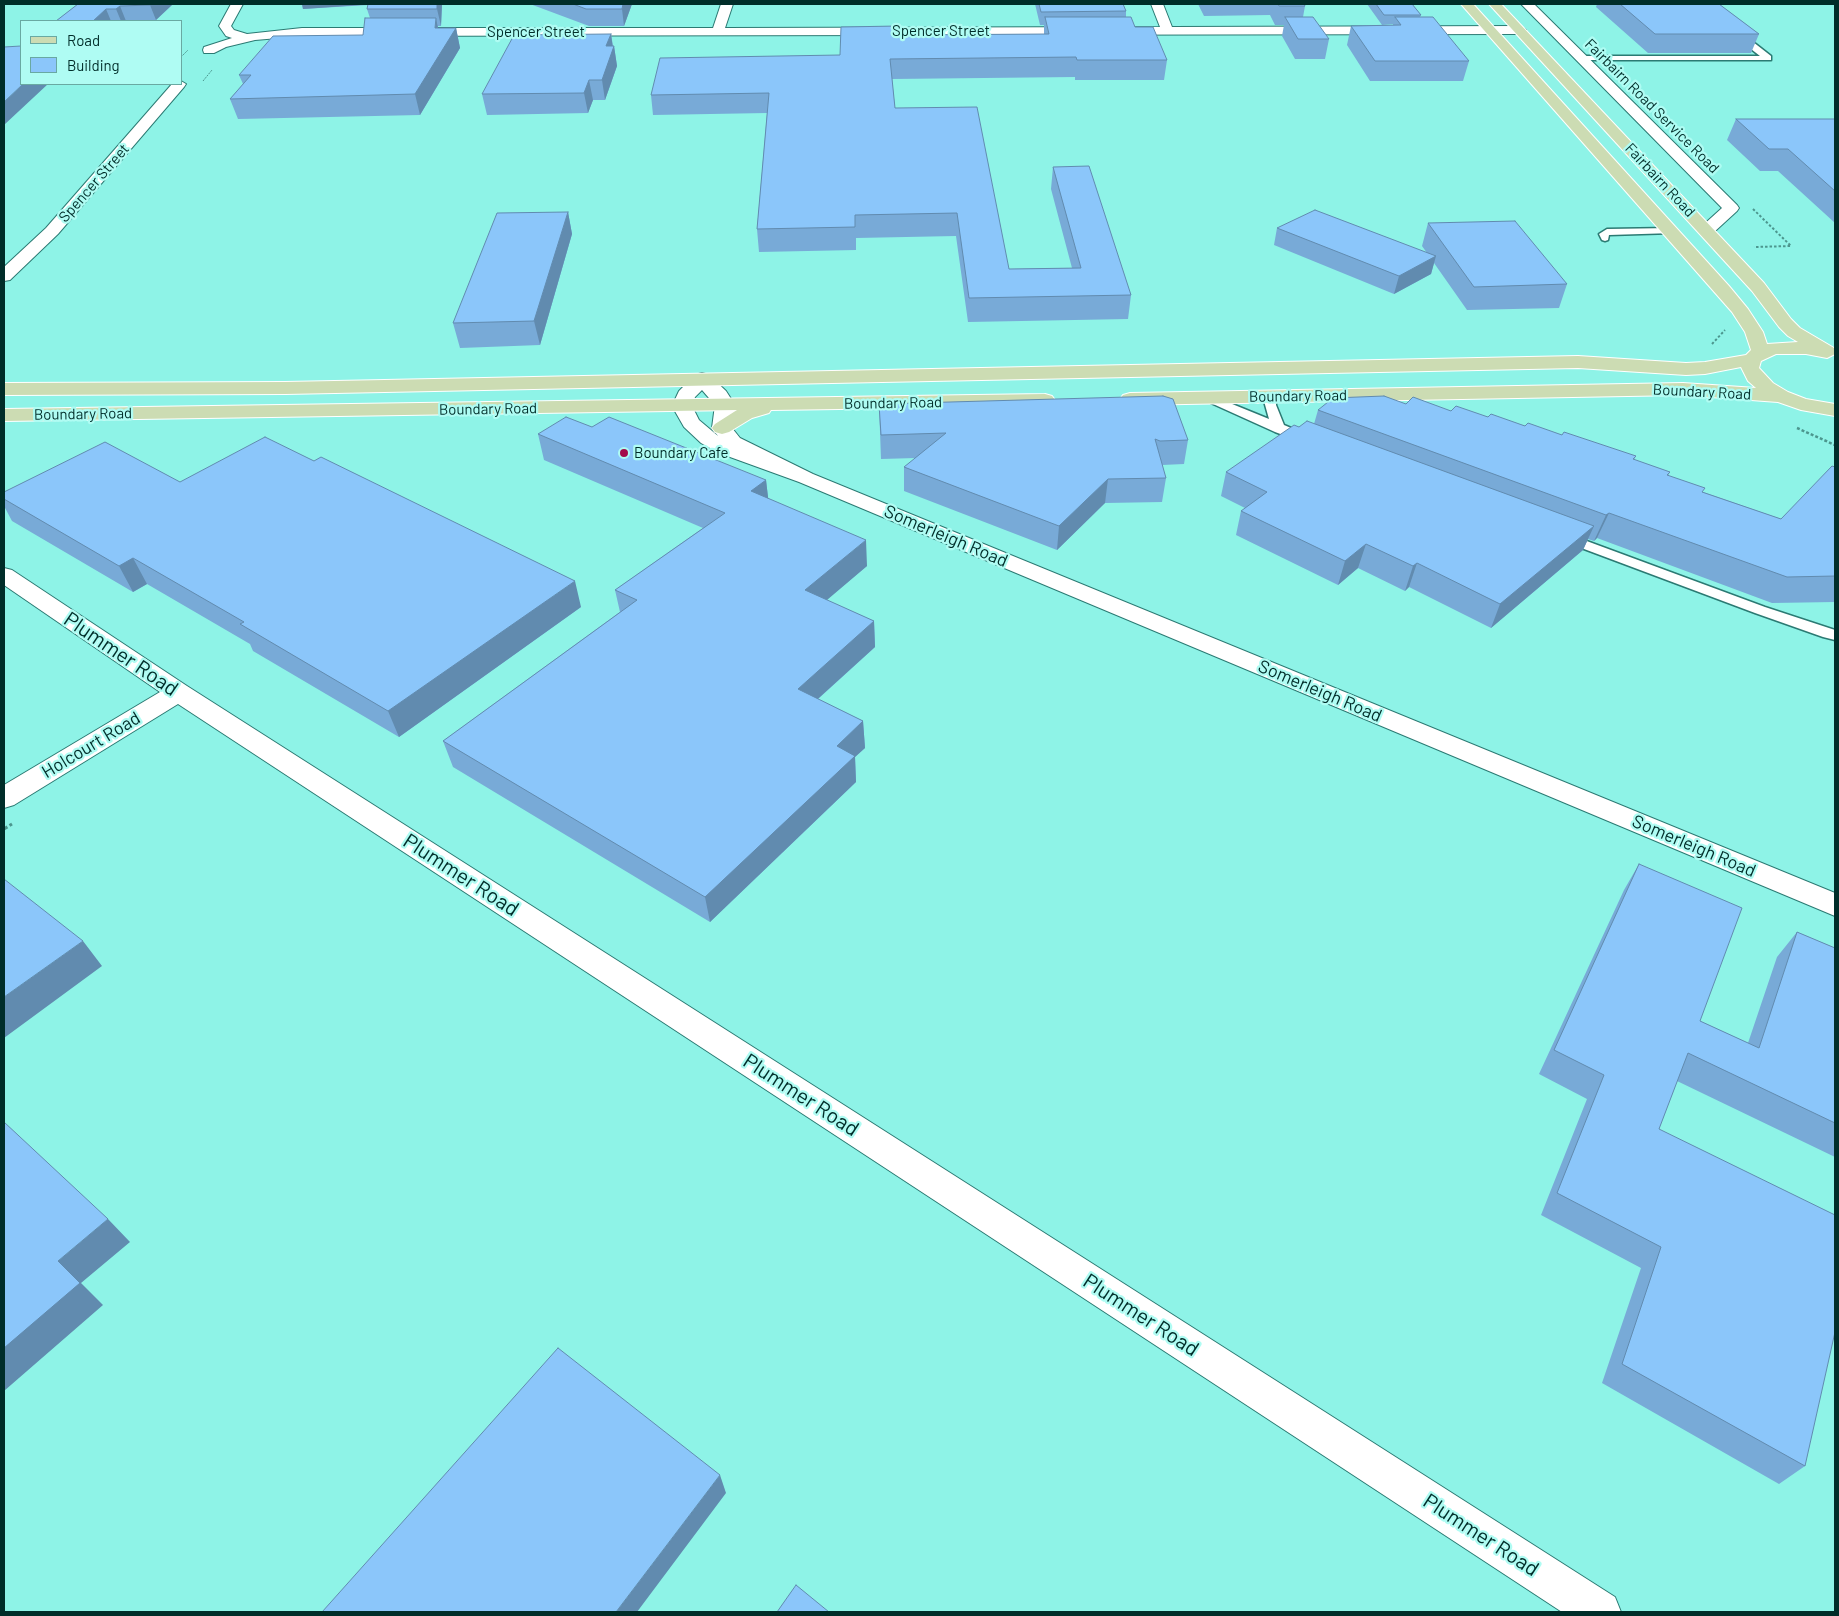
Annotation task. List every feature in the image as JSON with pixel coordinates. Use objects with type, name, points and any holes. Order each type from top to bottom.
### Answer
[{"type":"main road","name":"Fairbairn Road","points":[[1467,4],[1739,309],[1754,332],[1756,356],[1750,368],[1755,377],[1766,387],[1781,396]]},
{"type":"main road","name":"Fairbairn Road","points":[[1495,4],[1707,230],[1758,287],[1785,323],[1794,332],[1831,353]]},
{"type":"main road","name":"Boundary Road","points":[[4,389],[285,388],[1578,362],[1686,369],[1705,368],[1786,347],[1831,353]]},
{"type":"main road","name":"Boundary Road","points":[[1108,399],[1683,389],[1781,396]]},
{"type":"main road","points":[[1781,396],[1801,404],[1835,423]]},
{"type":"main road","name":"Boundary Road","points":[[4,415],[648,407],[687,415],[725,406],[1059,400]]},
{"type":"main road","points":[[1801,404],[1835,410]]},
{"type":"main road","points":[[722,428],[745,414],[775,405]]},
{"type":"street","points":[[718,31],[727,4]]},
{"type":"street","points":[[1157,4],[1167,30]]},
{"type":"street","name":"Fairbairn Road Service Road","points":[[1527,4],[1731,208],[1707,230]]},
{"type":"street","points":[[235,9],[225,26],[227,30],[243,35]]},
{"type":"street","name":"Spencer Street","points":[[204,54],[243,35],[302,32],[1520,30]]},
{"type":"street","name":"Spencer Street","points":[[4,276],[52,231],[178,85]]},
{"type":"street","points":[[687,415],[686,395],[702,379],[719,395],[725,406],[722,428]]},
{"type":"street","name":"Somerleigh Road","points":[[687,415],[708,440],[726,449],[806,478],[1835,905]]},
{"type":"street","name":"Somerleigh Road","points":[[722,428],[733,442],[806,478]]},
{"type":"street","name":"Plummer Road","points":[[4,575],[178,692],[1600,1612]]},
{"type":"street","name":"Holcourt Road","points":[[4,798],[178,692]]},
{"type":"lane","points":[[1581,58],[1768,58],[1733,30]]},
{"type":"lane","points":[[1605,238],[1604,234],[1607,232],[1671,231]]},
{"type":"lane","points":[[1276,396],[1270,401],[1270,406],[1279,429]]},
{"type":"lane","points":[[1206,397],[1318,444]]},
{"type":"lane","points":[[1551,532],[1760,610],[1835,635]]},
{"type":"path","points":[[199,86],[217,64]]},
{"type":"path","points":[[4,829],[20,819]]},
{"type":"building","points":[[78,4],[151,4],[106,9],[94,20],[57,20]]},
{"type":"building","points":[[368,4],[437,4],[437,9],[367,9]]},
{"type":"building","points":[[573,4],[623,4],[622,9],[586,9]]},
{"type":"building","points":[[1039,4],[1123,4],[1126,11],[1041,12]]},
{"type":"building","points":[[1278,4],[1304,4],[1305,6],[1279,6]]},
{"type":"building","points":[[1376,4],[1412,4],[1421,15],[1384,15]]},
{"type":"building","points":[[1620,4],[1719,4],[1759,34],[1655,34]]},
{"type":"building","points":[[1045,17],[1131,17],[1135,27],[1153,27],[1167,60],[1077,60],[1076,57],[890,59],[895,108],[977,107],[1009,269],[1081,268],[1053,167],[1089,166],[1131,295],[969,298],[957,213],[855,215],[855,227],[757,229],[769,93],[651,95],[660,58],[840,55],[841,27],[897,26],[897,35],[1049,34]]},
{"type":"building","points":[[1285,17],[1313,17],[1329,39],[1298,39]]},
{"type":"building","points":[[1395,17],[1433,17],[1469,61],[1375,61],[1351,26],[1401,25]]},
{"type":"building","points":[[365,18],[436,18],[435,28],[456,28],[415,94],[230,99],[251,75],[239,75],[273,36],[363,35]]},
{"type":"building","points":[[611,34],[606,46],[614,46],[602,80],[589,80],[584,93],[482,94],[514,35]]},
{"type":"building","points":[[20,46],[20,85],[22,85],[4,102],[4,47]]},
{"type":"building","points":[[1736,119],[1835,119],[1835,191],[1788,149],[1769,149]]},
{"type":"building","points":[[1315,210],[1436,256],[1399,276],[1277,228]]},
{"type":"building","points":[[568,212],[534,321],[453,323],[497,213]]},
{"type":"building","points":[[1515,221],[1567,284],[1474,287],[1428,223]]},
{"type":"building","points":[[1163,396],[1173,399],[1188,440],[1160,441],[1155,439],[1166,478],[1108,479],[1059,526],[904,467],[946,433],[881,435],[879,404]]},
{"type":"building","points":[[1384,396],[1406,404],[1413,397],[1451,411],[1456,406],[1488,417],[1491,414],[1525,426],[1528,423],[1562,435],[1564,432],[1636,456],[1633,459],[1670,472],[1667,475],[1705,488],[1702,492],[1781,519],[1832,466],[1835,467],[1835,576],[1787,577],[1609,513],[1606,515],[1318,410],[1333,398]]},
{"type":"building","points":[[566,417],[592,427],[609,417],[766,480],[751,491],[866,540],[805,590],[874,621],[798,689],[863,721],[837,746],[855,756],[705,897],[443,741],[637,600],[615,590],[725,513],[538,434]]},
{"type":"building","points":[[1307,421],[1594,526],[1500,604],[1417,563],[1413,566],[1366,544],[1345,561],[1241,511],[1267,492],[1226,472],[1294,425],[1299,427]]},
{"type":"building","points":[[265,437],[314,461],[321,457],[575,581],[388,711],[240,624],[244,622],[133,558],[119,566],[4,499],[4,492],[105,442],[180,482]]},
{"type":"building","points":[[1639,864],[1742,908],[1700,1021],[1759,1048],[1797,932],[1835,948],[1835,1123],[1688,1053],[1659,1129],[1835,1215],[1835,1332],[1805,1466],[1622,1364],[1661,1247],[1557,1193],[1604,1075],[1554,1050]]},
{"type":"building","points":[[4,879],[83,941],[4,997]]},
{"type":"building","points":[[4,1122],[108,1219],[58,1261],[80,1283],[4,1348]]},
{"type":"building","points":[[558,1348],[720,1475],[616,1612],[322,1612]]},
{"type":"building","points":[[796,1585],[829,1612],[777,1612]]},
{"type":"place","name":"Boundary Cafe","points":[[624,453]]}]
